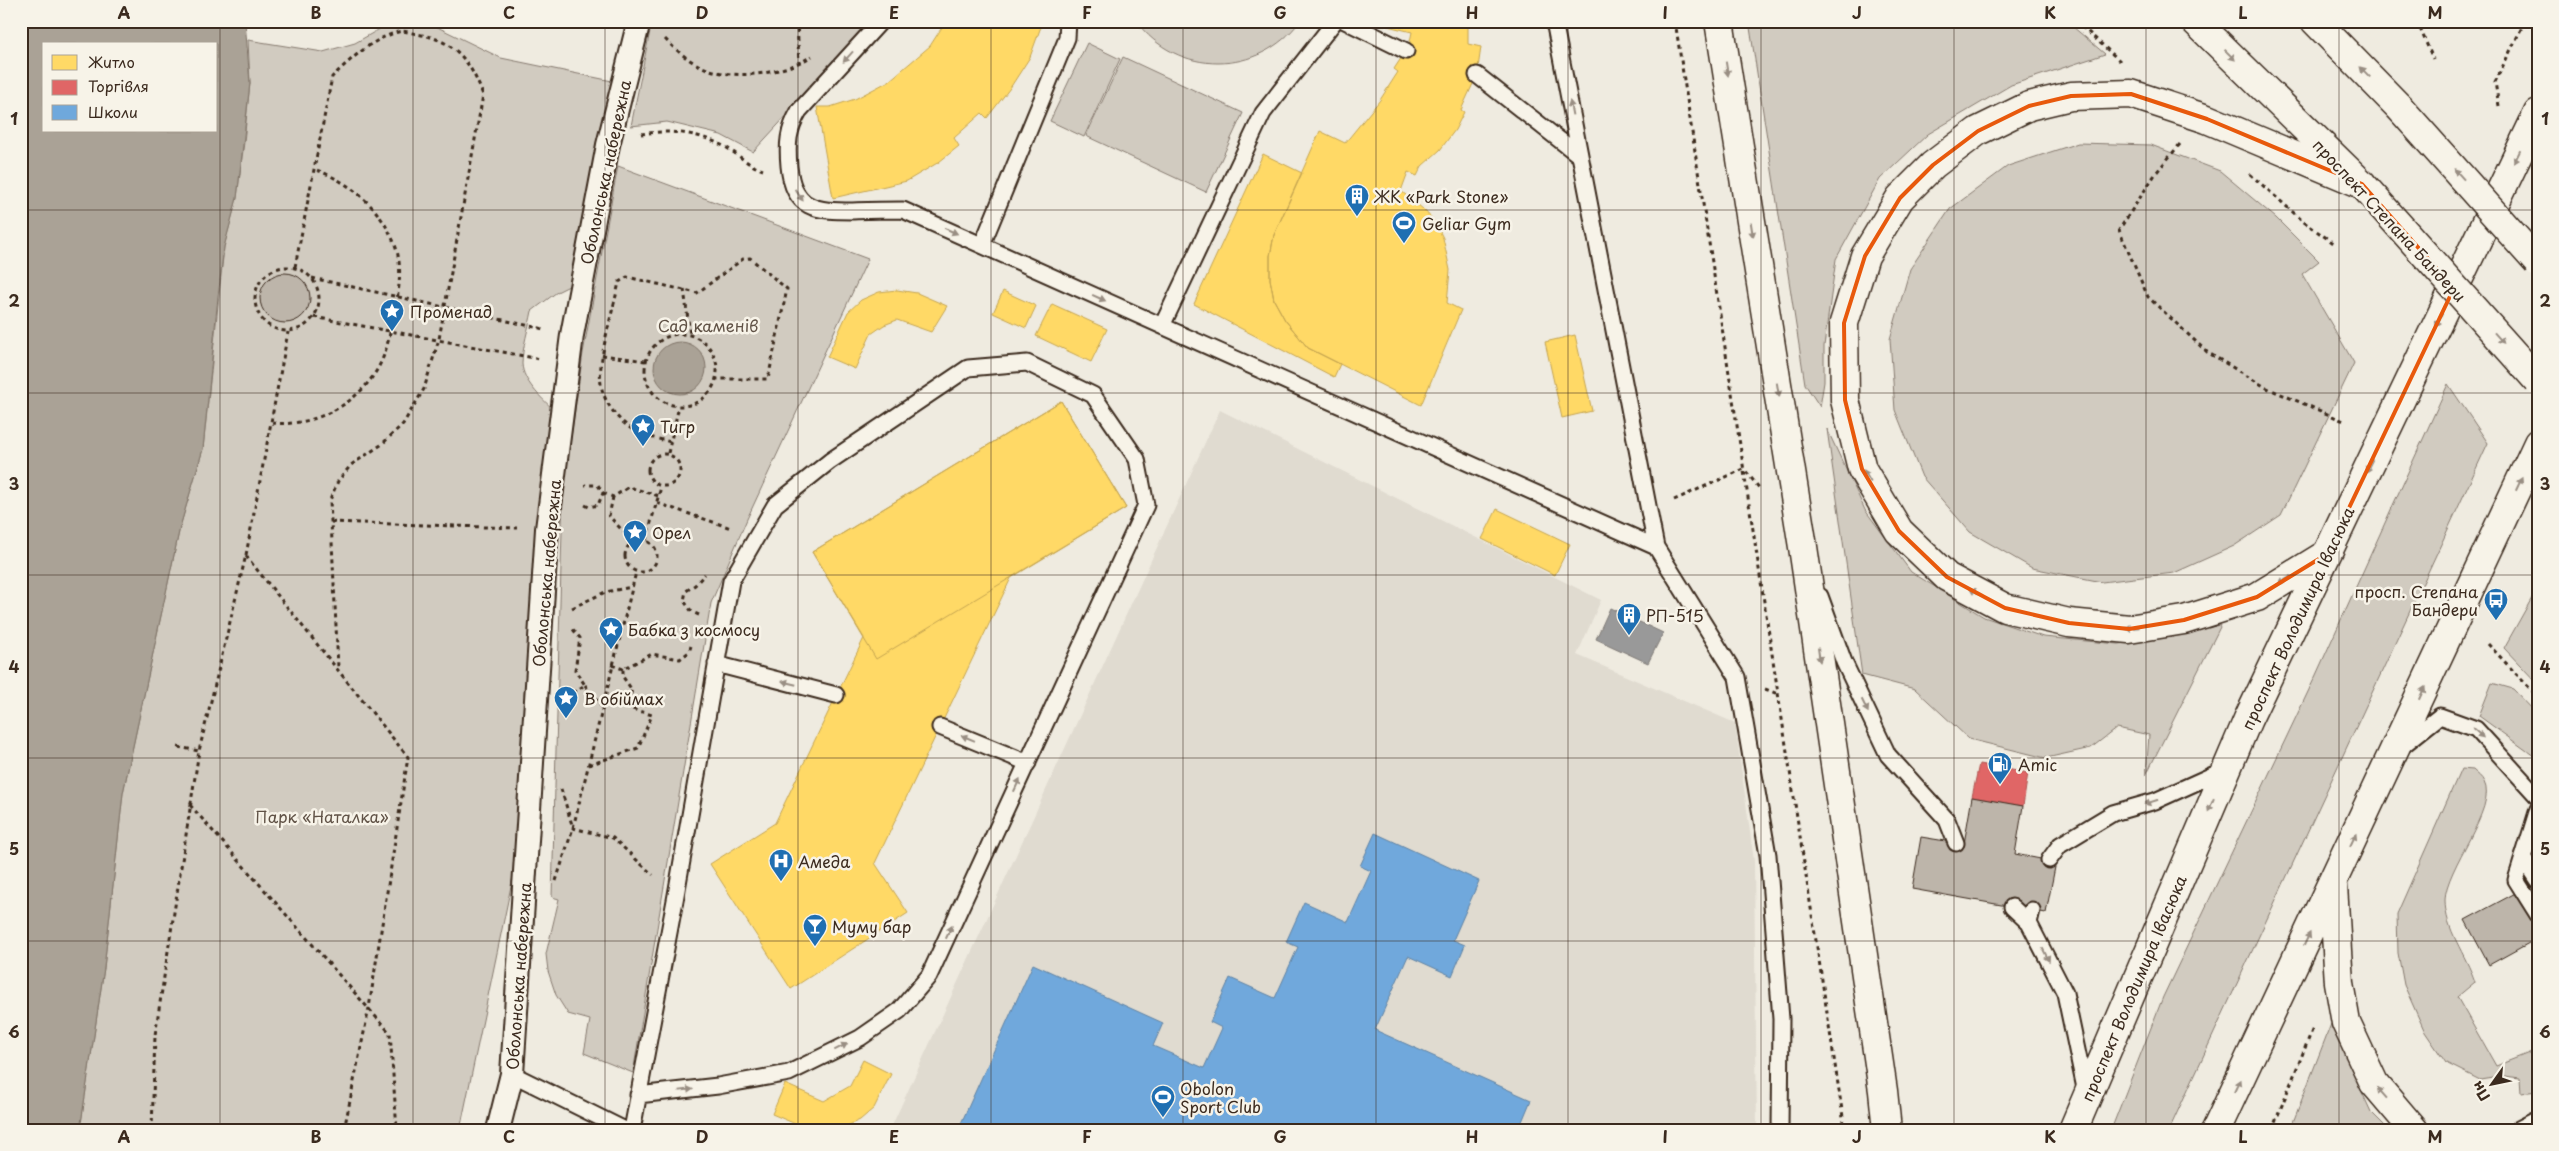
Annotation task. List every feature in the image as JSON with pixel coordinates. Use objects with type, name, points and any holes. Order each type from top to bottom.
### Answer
[{"type":"main road","points":[[1719,21],[1803,547],[1883,1091],[1887,1130]]},
{"type":"main road","name":"проспект Степана Бандери","points":[[2195,21],[2362,184],[2538,381]]},
{"type":"main road","points":[[2315,21],[2399,107],[2538,263]]},
{"type":"main road","points":[[2327,554],[2257,597],[2184,620],[2129,630],[2070,623],[2005,608],[1947,577],[1899,531],[1862,469],[1845,400],[1844,322],[1865,256],[1900,198],[1933,165],[1978,131],[2029,106],[2071,96],[2131,94],[2207,119],[2362,184]]},
{"type":"main road","name":"проспект Володимира Івасюка","points":[[2073,1130],[2227,768],[2538,113]]},
{"type":"main road","points":[[2216,1130],[2333,885],[2538,443]]},
{"type":"main road","points":[[2333,885],[2339,983],[2346,1023],[2374,1083],[2414,1130]]},
{"type":"street","name":"Оболонська набережна","points":[[498,1130],[512,1074],[547,529],[570,351],[608,146],[639,21]]},
{"type":"lane","points":[[881,21],[799,111],[791,124],[786,141],[790,178],[797,194],[807,205],[822,211],[903,210],[1656,547]]},
{"type":"lane","points":[[982,245],[1067,38],[1068,21]]},
{"type":"lane","points":[[1162,326],[1263,113],[1334,21]]},
{"type":"lane","points":[[1345,21],[1406,51]]},
{"type":"lane","points":[[1554,21],[1656,547],[1737,678],[1768,855],[1781,1019],[1780,1130]]},
{"type":"lane","points":[[1477,75],[1580,156]]},
{"type":"lane","points":[[632,1130],[638,1095],[676,895],[731,581],[775,505],[830,461],[968,368],[1028,363],[1093,396],[1137,459],[1146,505],[929,976],[898,1011],[860,1038],[789,1073],[718,1086],[638,1095]]},
{"type":"lane","points":[[1803,547],[1844,662],[1888,755],[1947,820],[1956,843]]},
{"type":"lane","points":[[716,664],[836,695]]},
{"type":"lane","points":[[2394,753],[2440,716],[2462,722],[2476,729],[2538,797]]},
{"type":"lane","points":[[940,727],[1028,762]]},
{"type":"lane","points":[[2049,860],[2060,845],[2113,813],[2155,801],[2227,768]]},
{"type":"lane","points":[[2538,809],[2534,835],[2523,857],[2516,880],[2538,915]]},
{"type":"lane","points":[[2523,857],[2538,880]]},
{"type":"lane","points":[[2012,907],[2031,917],[2066,993],[2087,1096]]},
{"type":"lane","points":[[512,1074],[625,1130]]},
{"type":"lane","points":[[2516,1130],[2538,1119]]},
{"type":"path","points":[[797,21],[799,64]]},
{"type":"path","points":[[1675,21],[1845,1130]]},
{"type":"path","points":[[2417,21],[2433,59]]},
{"type":"path","points":[[2498,106],[2495,82],[2525,21]]},
{"type":"path","points":[[295,267],[332,77],[354,55],[400,31],[435,36],[457,51],[473,70],[484,95],[439,339],[424,389],[403,424],[381,445],[351,465],[338,481],[330,500],[338,668]]},
{"type":"path","points":[[660,35],[681,55],[710,70],[737,73],[766,73],[799,64],[819,51]]},
{"type":"path","points":[[608,146],[629,136],[660,131],[698,135],[727,148],[750,166]]},
{"type":"path","points":[[2186,138],[2156,172],[2119,230],[2148,297],[2207,352],[2267,388],[2346,422]]},
{"type":"path","points":[[272,423],[285,424],[304,421],[327,414],[352,400],[372,378],[385,352],[398,298],[400,268],[394,240],[360,194],[335,176],[314,169]]},
{"type":"path","points":[[670,442],[640,434],[614,412],[601,385],[604,355],[619,282],[627,277],[697,293],[743,260],[750,258],[787,289],[768,379],[716,379]]},
{"type":"path","points":[[312,278],[319,298],[319,307],[307,325],[288,332],[278,330],[260,318],[255,307],[254,296],[257,285],[263,276],[273,269],[284,266],[295,267],[312,278],[527,326]]},
{"type":"path","points":[[684,289],[690,335]]},
{"type":"path","points":[[314,317],[522,355]]},
{"type":"path","points":[[152,1130],[155,1035],[199,751],[246,555],[288,332]]},
{"type":"path","points":[[676,334],[690,335],[703,341],[712,352],[717,365],[716,379],[710,391],[700,400],[680,406],[670,404],[659,398],[650,388],[645,375],[646,361],[652,348],[663,338],[676,334]]},
{"type":"path","points":[[570,351],[646,361]]},
{"type":"path","points":[[668,453],[680,406]]},
{"type":"path","points":[[668,453],[678,461],[680,473],[673,483],[661,487],[651,481],[647,469],[652,458],[656,455],[668,453]]},
{"type":"path","points":[[1744,468],[1762,492]]},
{"type":"path","points":[[1649,514],[1692,490],[1744,468]]},
{"type":"path","points":[[585,485],[598,485],[603,494],[613,497]]},
{"type":"path","points":[[633,542],[609,516],[613,497],[629,487],[658,496]]},
{"type":"path","points":[[646,540],[661,487]]},
{"type":"path","points":[[585,505],[594,507],[598,505],[603,494]]},
{"type":"path","points":[[657,503],[732,527],[728,536]]},
{"type":"path","points":[[330,522],[547,529]]},
{"type":"path","points":[[646,540],[655,548],[657,561],[648,571],[636,572],[630,569],[624,558],[625,552],[633,542],[646,540]]},
{"type":"path","points":[[246,555],[408,757],[369,1008],[344,1130]]},
{"type":"path","points":[[698,623],[700,616],[692,612],[684,601],[686,591],[695,586],[711,568]]},
{"type":"path","points":[[554,888],[573,828],[636,572]]},
{"type":"path","points":[[568,616],[572,608],[579,603],[605,592],[632,587]]},
{"type":"path","points":[[570,620],[580,638],[575,670],[602,707]]},
{"type":"path","points":[[612,665],[623,669],[652,654],[680,659],[689,652],[693,638]]},
{"type":"path","points":[[2488,644],[2538,697]]},
{"type":"path","points":[[589,765],[638,748],[652,715],[626,707],[632,690],[623,677],[623,669]]},
{"type":"path","points":[[558,702],[585,685]]},
{"type":"path","points":[[178,747],[199,751]]},
{"type":"path","points":[[559,782],[573,828]]},
{"type":"path","points":[[190,805],[390,1034],[397,1130]]},
{"type":"path","points":[[573,828],[613,838],[676,895]]},
{"type":"path","points":[[2272,1130],[2314,1024]]},
{"type":"highlighted area","points":[[2131,94],[2207,119],[2362,184],[2454,288],[2327,554],[2257,597],[2184,620],[2129,629],[2069,623],[2005,608],[1947,577],[1899,531],[1862,469],[1845,400],[1844,323],[1865,256],[1900,198],[1933,165],[1978,131],[2029,106],[2071,96]]},
{"type":"shaded area","points":[[21,21],[245,21],[250,83],[237,198],[224,247],[203,449],[180,527],[123,793],[104,968],[80,1130],[21,1130]]},
{"type":"shaded area","points":[[680,342],[690,344],[698,350],[704,358],[706,368],[704,378],[698,386],[690,392],[680,394],[670,392],[662,386],[656,378],[654,368],[656,358],[662,350],[670,344]]},
{"type":"shaded area","points":[[1220,410],[1601,600],[1577,655],[1735,723],[1754,861],[1757,1130],[890,1130]]},
{"type":"green space","name":"Парк «Наталка»","points":[[407,21],[425,21],[501,58],[612,81],[573,284],[557,292],[532,311],[523,351],[523,370],[529,383],[553,409],[520,843],[460,1130],[80,1130],[104,968],[123,793],[180,527],[203,449],[224,247],[237,198],[244,142],[250,83],[248,40],[323,52],[355,43],[385,26]]},
{"type":"green space","points":[[652,21],[874,21],[753,152],[721,135],[667,122],[631,126]]},
{"type":"green space","points":[[1136,21],[1300,21],[1283,39],[1263,53],[1241,60],[1218,63],[1195,60],[1173,52],[1153,39]]},
{"type":"green space","points":[[1749,21],[2066,21],[2105,54],[2011,85],[1928,134],[1880,179],[1836,259],[1824,346],[1824,382],[1820,407],[1805,384]]},
{"type":"green space","points":[[1087,43],[1120,59],[1084,137],[1050,121]]},
{"type":"green space","points":[[1123,57],[1243,113],[1206,192],[1086,136]]},
{"type":"green space","points":[[2078,143],[2151,145],[2220,171],[2276,218],[2319,261],[2302,274],[2354,363],[2281,515],[2234,546],[2174,573],[2102,582],[2032,568],[1970,532],[1922,477],[1895,410],[1890,339],[1910,269],[1950,209],[2008,166]]},
{"type":"green space","name":"Сад каменів","points":[[618,166],[868,259],[747,519],[711,603],[633,1073],[584,1053],[590,1020],[568,1014],[556,995],[548,971],[546,954],[559,899],[552,897],[563,494],[583,353]]},
{"type":"green space","points":[[2448,384],[2488,443],[2169,1130],[2111,1130],[2163,997],[2316,675]]},
{"type":"green space","points":[[1827,429],[1865,510],[1911,572],[1984,617],[2043,637],[2119,644],[2221,625],[2146,775],[2149,735],[2117,728],[2091,748],[2046,758],[1969,739],[1915,689],[1862,675]]},
{"type":"green space","points":[[2538,589],[2538,684],[2504,648]]},
{"type":"green space","points":[[2492,683],[2513,689],[2538,715],[2538,759],[2479,716]]},
{"type":"green space","points":[[2461,769],[2473,770],[2484,782],[2486,793],[2484,807],[2453,872],[2447,887],[2445,900],[2448,922],[2475,982],[2457,997],[2496,1066],[2534,1051],[2538,1053],[2537,1091],[2521,1093],[2520,1078],[2505,1076],[2480,1080],[2446,1063],[2425,1032],[2404,985],[2398,953],[2397,914]]},
{"type":"green space","points":[[2331,1024],[2371,1112],[2389,1130],[2290,1130]]},
{"type":"building: Житло","points":[[946,21],[1043,21],[1030,57],[1010,88],[987,118],[982,113],[954,138],[959,146],[939,162],[907,181],[833,198],[817,107],[830,107],[855,99],[889,81],[930,46]]},
{"type":"building: Житло","name":"ЖК «Park Stone»","points":[[1378,21],[1468,21],[1468,44],[1481,47],[1477,75],[1461,110],[1464,112],[1455,130],[1440,150],[1422,166],[1417,176],[1408,172],[1401,191],[1423,209],[1435,222],[1443,238],[1450,270],[1447,303],[1461,310],[1421,405],[1308,348],[1285,320],[1274,300],[1270,279],[1270,256],[1274,235],[1320,131],[1345,143],[1380,100],[1398,72],[1394,69],[1409,46],[1412,32],[1379,24]]},
{"type":"building: Житло","points":[[1263,154],[1302,173],[1274,235],[1270,256],[1270,279],[1274,300],[1285,320],[1308,348],[1340,364],[1334,377],[1194,304]]},
{"type":"building: Житло","points":[[897,290],[917,293],[947,306],[931,332],[897,320],[884,325],[871,334],[855,369],[827,357],[848,312],[861,300],[879,292]]},
{"type":"building: Житло","points":[[1003,291],[1036,306],[1026,328],[993,313]]},
{"type":"building: Житло","points":[[1052,304],[1107,329],[1091,362],[1036,336]]},
{"type":"building: Житло","points":[[1575,335],[1592,411],[1562,418],[1545,342]]},
{"type":"building: Житло","points":[[1061,401],[1126,508],[876,659],[812,552]]},
{"type":"building: Житло","points":[[1061,401],[1126,508],[1011,578],[875,863],[908,913],[791,989],[710,864],[775,823],[864,638],[812,552]]},
{"type":"building: Житло","points":[[1497,509],[1570,544],[1555,575],[1482,539]]},
{"type":"building: Житло","points":[[863,1060],[891,1074],[874,1108],[860,1120],[842,1128],[818,1130],[805,1128],[772,1114],[785,1084],[824,1101],[850,1086]]},
{"type":"building: Торгівля","name":"Amic","points":[[1979,764],[2028,773],[2023,806],[1972,797]]},
{"type":"building: Школи","points":[[1375,833],[1479,881],[1453,940],[1465,945],[1452,976],[1408,956],[1375,1030],[1531,1100],[1521,1124],[1535,1130],[958,1130],[1033,964],[1163,1023],[1153,1046],[1204,1068],[1222,1028],[1210,1022],[1230,978],[1275,998],[1298,947],[1286,942],[1304,902],[1348,922],[1371,871],[1360,866]]},
{"type":"building: Промзона","name":"РП-515","points":[[1610,608],[1663,633],[1648,663],[1596,639]]},
{"type":"building: Інше","points":[[280,273],[290,273],[303,280],[310,293],[310,303],[303,316],[290,323],[280,323],[271,319],[264,312],[260,303],[260,293],[264,284],[271,277]]},
{"type":"building: Інше","points":[[1972,797],[2023,806],[2015,854],[2056,862],[2046,913],[1912,889],[1921,837],[1964,844]]},
{"type":"building: Інше","points":[[2538,881],[2538,938],[2489,965],[2465,920]]},
{"type":"place","name":"ЖК «Park Stone»","points":[[1357,217]]},
{"type":"place","name":"Geliar Gym","points":[[1404,244]]},
{"type":"place","name":"Променад","points":[[392,332]]},
{"type":"place","name":"Тигр","points":[[643,447]]},
{"type":"place","name":"Орел","points":[[635,553]]},
{"type":"place","name":"просп. Степана Бандери","points":[[2496,621]]},
{"type":"place","name":"РП-515","points":[[1629,636]]},
{"type":"place","name":"Бабка з космосу","points":[[611,650]]},
{"type":"place","name":"В обіймах","points":[[566,719]]},
{"type":"place","name":"Amic","points":[[2000,785]]},
{"type":"place","name":"Амеда","points":[[781,882]]},
{"type":"place","name":"Муму бар","points":[[815,947]]},
{"type":"place","name":"Obolon Sport Club","points":[[1163,1118]]}]
